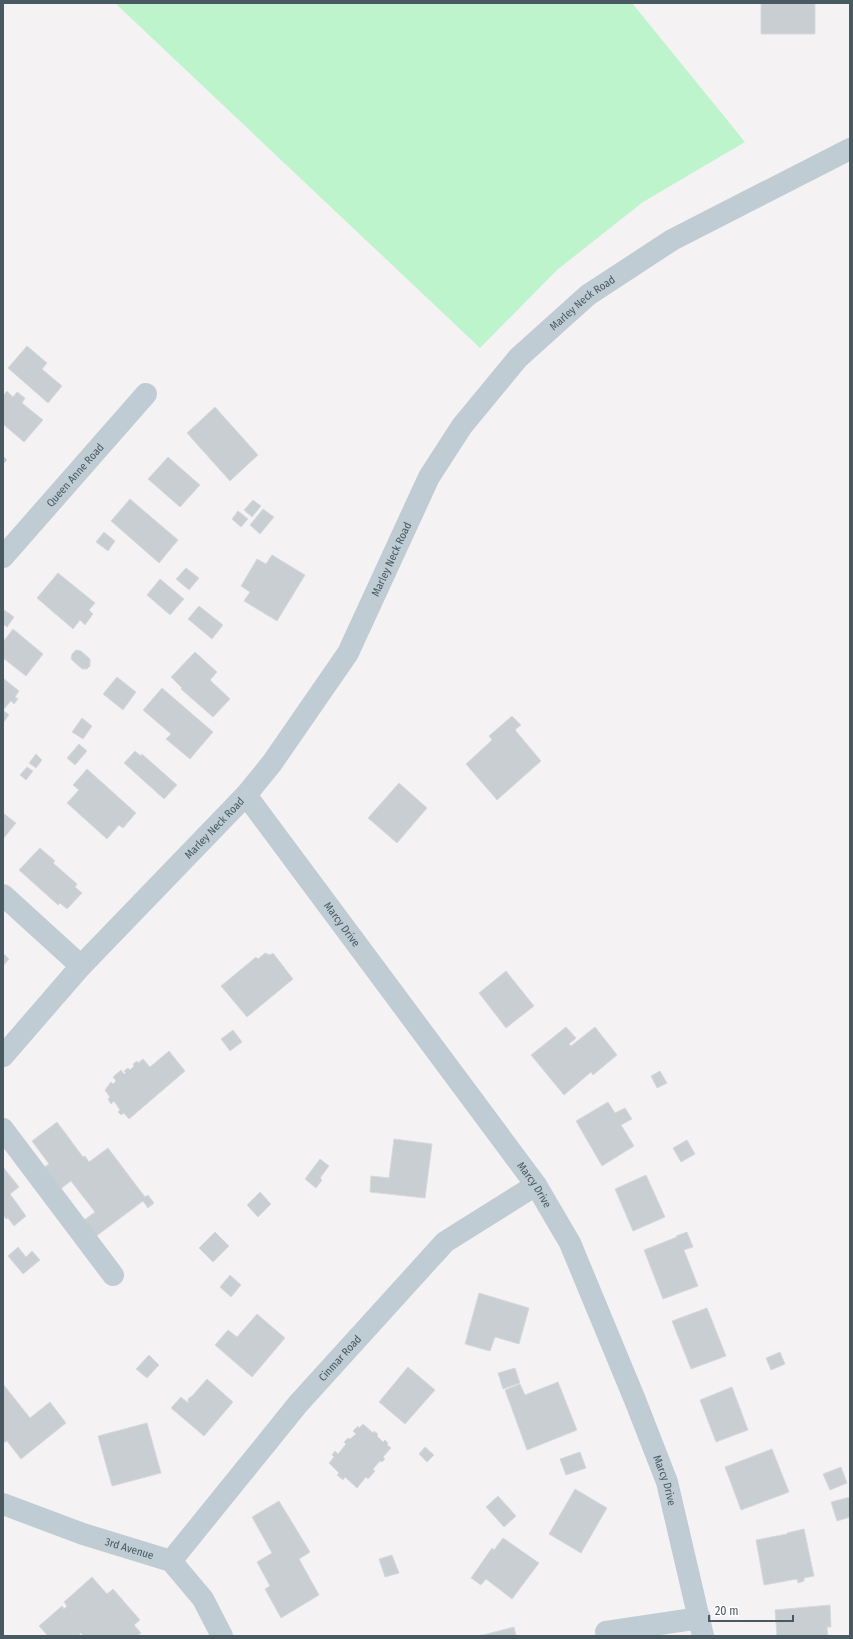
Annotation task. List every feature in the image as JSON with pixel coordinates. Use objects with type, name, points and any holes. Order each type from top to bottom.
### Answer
[{"type":"street","name":"Marley Neck Road","points":[[3,1056],[81,966],[246,795],[272,762],[348,653],[429,477],[462,426],[518,358],[588,295],[672,240],[850,149]]},
{"type":"street","name":"Queen Anne Road","points":[[3,557],[146,394]]},
{"type":"street","name":"Marcy Drive","points":[[246,795],[536,1185],[570,1243],[667,1482],[702,1627]]},
{"type":"street","points":[[3,895],[81,966]]},
{"type":"street","points":[[3,1129],[113,1275]]},
{"type":"street","name":"Cinmar Road","points":[[171,1561],[298,1404],[445,1242],[536,1185]]},
{"type":"street","name":"3rd Avenue","points":[[3,1504],[83,1534],[171,1561]]},
{"type":"street","points":[[171,1561],[203,1599],[222,1636]]},
{"type":"street","points":[[606,1632],[702,1627]]},
{"type":"green space","points":[[115,3],[632,3],[745,142],[643,202],[557,270],[480,348]]},
{"type":"building","points":[[761,3],[815,3],[815,34],[761,34]]},
{"type":"building","points":[[27,346],[47,363],[42,369],[62,386],[48,403],[8,368]]},
{"type":"building","points":[[7,391],[13,397],[17,392],[25,398],[22,403],[43,420],[24,442],[3,424],[3,396]]},
{"type":"building","points":[[215,407],[258,455],[230,481],[187,433]]},
{"type":"building","points":[[3,456],[7,460],[3,464]]},
{"type":"building","points":[[168,457],[200,485],[180,507],[148,479]]},
{"type":"building","points":[[130,499],[178,540],[159,563],[111,521]]},
{"type":"building","points":[[253,500],[261,506],[252,517],[244,510]]},
{"type":"building","points":[[263,509],[274,517],[260,534],[250,525]]},
{"type":"building","points":[[238,511],[248,519],[241,527],[232,519]]},
{"type":"building","points":[[104,532],[115,541],[108,551],[96,542]]},
{"type":"building","points":[[272,555],[305,575],[277,621],[244,601],[250,592],[241,586],[257,559],[266,564]]},
{"type":"building","points":[[186,568],[199,578],[189,590],[176,579]]},
{"type":"building","points":[[58,573],[95,603],[89,610],[93,614],[85,625],[80,620],[73,629],[37,598]]},
{"type":"building","points":[[160,579],[184,599],[170,615],[147,595]]},
{"type":"building","points":[[199,606],[223,625],[212,639],[188,619]]},
{"type":"building","points":[[3,609],[14,617],[7,627],[3,624]]},
{"type":"building","points":[[13,629],[43,654],[26,676],[3,658],[3,642]]},
{"type":"building","points":[[76,650],[81,651],[90,659],[90,666],[87,669],[82,669],[71,659],[72,654]]},
{"type":"building","points":[[195,652],[217,672],[210,680],[230,699],[213,717],[181,689],[182,688],[171,677]]},
{"type":"building","points":[[117,677],[136,692],[123,710],[103,694]]},
{"type":"building","points":[[3,678],[19,691],[15,697],[18,699],[14,704],[11,701],[3,710]]},
{"type":"building","points":[[162,688],[213,732],[190,759],[166,739],[171,734],[143,710]]},
{"type":"building","points":[[3,710],[9,715],[3,723]]},
{"type":"building","points":[[512,716],[521,725],[515,730],[541,761],[497,800],[466,764],[492,740],[489,736]]},
{"type":"building","points":[[82,718],[92,726],[83,739],[72,732]]},
{"type":"building","points":[[79,744],[87,751],[75,765],[67,758]]},
{"type":"building","points":[[135,751],[141,756],[142,754],[177,785],[164,799],[124,763]]},
{"type":"building","points":[[36,754],[42,760],[36,768],[29,763]]},
{"type":"building","points":[[27,767],[33,771],[26,780],[20,775]]},
{"type":"building","points":[[87,769],[136,813],[123,828],[119,825],[107,839],[67,803],[79,790],[73,785]]},
{"type":"building","points":[[399,783],[427,808],[397,843],[368,818]]},
{"type":"building","points":[[3,813],[16,823],[3,839]]},
{"type":"building","points":[[40,848],[55,861],[53,863],[77,884],[75,887],[82,893],[67,909],[60,903],[58,905],[19,870]]},
{"type":"building","points":[[3,953],[9,959],[3,966]]},
{"type":"building","points":[[265,953],[270,955],[273,953],[293,979],[247,1017],[221,986],[256,957],[258,959]]},
{"type":"building","points":[[506,971],[534,1006],[506,1028],[479,993]]},
{"type":"building","points":[[566,1027],[576,1038],[569,1044],[571,1046],[595,1027],[617,1055],[593,1075],[591,1072],[564,1095],[531,1055]]},
{"type":"building","points":[[233,1030],[242,1042],[230,1051],[221,1039]]},
{"type":"building","points":[[169,1051],[185,1071],[129,1119],[124,1113],[121,1115],[118,1112],[120,1110],[114,1101],[111,1104],[108,1099],[110,1097],[105,1090],[111,1082],[113,1084],[116,1081],[113,1077],[121,1070],[124,1074],[126,1073],[124,1071],[128,1068],[130,1070],[134,1066],[133,1064],[137,1061],[138,1063],[143,1059],[150,1067]]},
{"type":"building","points":[[660,1071],[667,1083],[657,1088],[651,1076]]},
{"type":"building","points":[[608,1102],[615,1113],[625,1108],[632,1119],[621,1125],[634,1146],[602,1166],[576,1121]]},
{"type":"building","points":[[57,1122],[83,1157],[85,1156],[89,1162],[108,1148],[145,1197],[148,1195],[154,1203],[148,1208],[143,1201],[95,1237],[83,1221],[95,1212],[71,1181],[59,1190],[43,1168],[49,1164],[32,1141]]},
{"type":"building","points":[[394,1139],[432,1144],[425,1198],[370,1192],[371,1176],[389,1178]]},
{"type":"building","points":[[687,1140],[695,1154],[681,1162],[673,1148]]},
{"type":"building","points":[[320,1159],[329,1166],[320,1178],[322,1180],[316,1188],[305,1179]]},
{"type":"building","points":[[3,1167],[19,1187],[10,1194],[26,1216],[14,1226],[8,1218],[6,1219],[3,1215]]},
{"type":"building","points":[[646,1175],[665,1217],[633,1231],[615,1189]]},
{"type":"building","points":[[260,1192],[271,1204],[258,1217],[247,1205]]},
{"type":"building","points":[[215,1232],[229,1246],[213,1262],[199,1248]]},
{"type":"building","points":[[687,1232],[693,1247],[684,1250],[698,1286],[663,1299],[644,1250]]},
{"type":"building","points":[[18,1247],[26,1257],[32,1251],[40,1260],[23,1274],[8,1256]]},
{"type":"building","points":[[230,1275],[241,1285],[231,1297],[220,1287]]},
{"type":"building","points":[[479,1293],[529,1308],[519,1344],[495,1337],[490,1351],[465,1344]]},
{"type":"building","points":[[707,1308],[726,1356],[691,1369],[672,1321]]},
{"type":"building","points":[[257,1314],[285,1338],[252,1377],[215,1345],[228,1330],[237,1337]]},
{"type":"building","points":[[780,1352],[785,1364],[771,1370],[766,1358]]},
{"type":"building","points":[[149,1355],[159,1365],[147,1378],[136,1369]]},
{"type":"building","points":[[408,1367],[435,1390],[405,1424],[379,1402]]},
{"type":"building","points":[[515,1368],[520,1383],[503,1389],[498,1373]]},
{"type":"building","points":[[207,1379],[233,1402],[204,1436],[171,1408],[181,1397],[188,1403],[188,1399]]},
{"type":"building","points":[[558,1382],[577,1430],[527,1450],[505,1390],[520,1384],[525,1395]]},
{"type":"building","points":[[3,1384],[30,1418],[50,1402],[66,1423],[21,1459],[7,1441],[3,1443]]},
{"type":"building","points":[[732,1387],[748,1430],[716,1442],[700,1400]]},
{"type":"building","points":[[147,1423],[161,1473],[112,1486],[98,1436]]},
{"type":"building","points":[[363,1424],[373,1433],[374,1431],[378,1434],[377,1436],[383,1442],[385,1440],[388,1443],[387,1445],[391,1448],[383,1457],[385,1459],[382,1462],[380,1461],[373,1469],[375,1471],[368,1479],[366,1477],[357,1488],[345,1477],[343,1480],[337,1475],[339,1473],[329,1463],[334,1457],[332,1455],[335,1451],[338,1454],[346,1444],[344,1442],[356,1434],[353,1431],[358,1426],[359,1428]]},
{"type":"building","points":[[425,1447],[434,1455],[427,1462],[419,1454]]},
{"type":"building","points":[[772,1449],[789,1492],[741,1510],[725,1467]]},
{"type":"building","points":[[580,1452],[586,1468],[566,1475],[560,1459]]},
{"type":"building","points":[[841,1467],[847,1483],[830,1490],[823,1474]]},
{"type":"building","points":[[575,1489],[607,1508],[581,1553],[549,1534]]},
{"type":"building","points":[[498,1496],[516,1516],[504,1527],[486,1507]]},
{"type":"building","points":[[850,1497],[850,1517],[837,1521],[831,1502]]},
{"type":"building","points":[[279,1501],[310,1552],[299,1559],[319,1595],[281,1618],[265,1589],[270,1586],[257,1562],[272,1553],[252,1517]]},
{"type":"building","points":[[804,1529],[814,1576],[804,1578],[804,1581],[798,1583],[797,1579],[764,1585],[756,1540]]},
{"type":"building","points":[[503,1538],[539,1563],[512,1599],[486,1579],[481,1585],[471,1578],[492,1548],[494,1550]]},
{"type":"building","points":[[392,1555],[399,1573],[385,1577],[379,1559]]},
{"type":"building","points":[[92,1577],[107,1594],[113,1589],[140,1620],[134,1625],[141,1633],[137,1636],[83,1636],[81,1633],[78,1636],[48,1636],[39,1626],[62,1606],[64,1609],[67,1606],[64,1602]]},
{"type":"building","points":[[830,1605],[831,1627],[827,1627],[828,1636],[774,1636],[777,1635],[775,1610]]},
{"type":"building","points":[[514,1627],[516,1636],[476,1636],[483,1635]]}]
